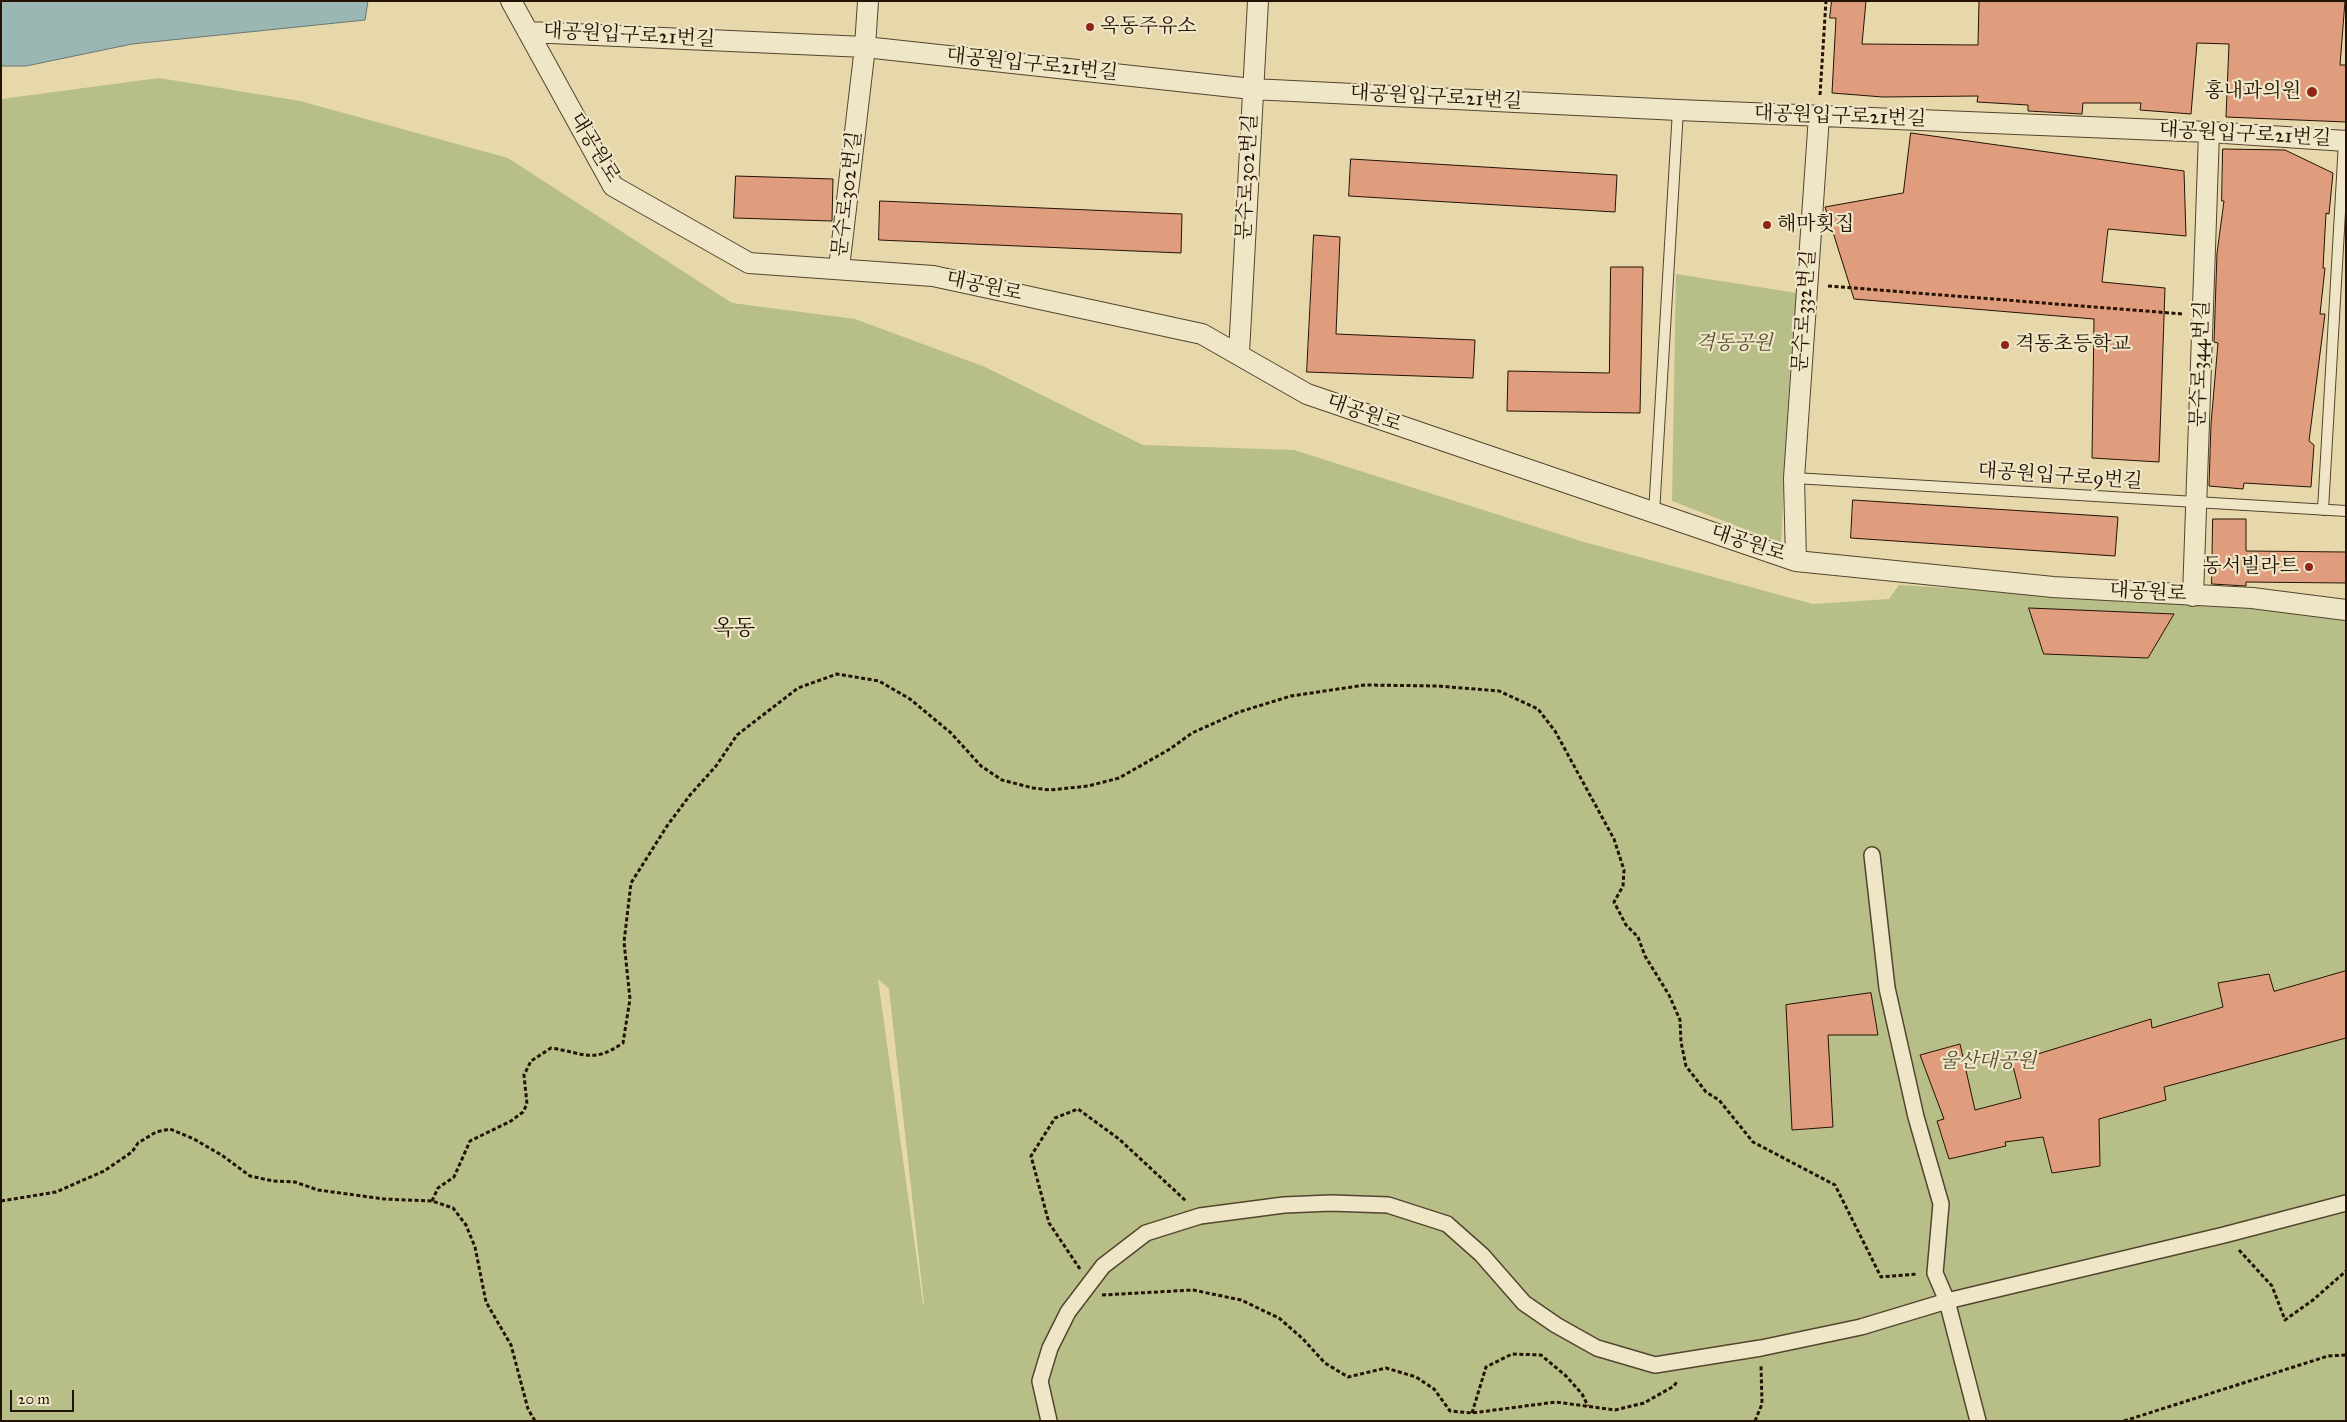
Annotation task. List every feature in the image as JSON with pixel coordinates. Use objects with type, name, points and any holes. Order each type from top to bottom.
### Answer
[{"type":"street","name":"대공원로","points":[[511,1],[613,186],[749,263],[933,276],[1202,334],[1239,353],[1306,394],[1796,560],[2053,587],[2252,598],[2346,610]]},
{"type":"street","name":"문수로302번길","points":[[839,268],[865,47],[868,1]]},
{"type":"street","name":"문수로302번길","points":[[1239,353],[1258,1]]},
{"type":"street","name":"대공원입구로21번길","points":[[528,32],[865,47],[1252,89],[1678,110],[2209,132],[2345,141]]},
{"type":"street","name":"문수로332번길","points":[[1796,560],[1794,478],[1818,116]]},
{"type":"street","name":"문수로344번길","points":[[2193,596],[2209,132]]},
{"type":"street","points":[[1872,855],[1887,988],[1916,1117],[1941,1204],[1935,1273],[1947,1302],[1978,1421]]},
{"type":"street","points":[[1049,1421],[1040,1381],[1050,1348],[1068,1312],[1103,1266],[1146,1233],[1200,1216],[1284,1206],[1331,1203],[1388,1205],[1447,1224],[1482,1255],[1524,1303],[1556,1325],[1597,1348],[1655,1365],[1761,1348],[1861,1327],[1947,1302],[2224,1235],[2346,1203]]},
{"type":"lane","points":[[1654,513],[1678,110]]},
{"type":"lane","points":[[2323,510],[2345,141]]},
{"type":"lane","name":"대공원입구로9번길","points":[[1794,478],[2346,511]]},
{"type":"path","points":[[1818,116],[1826,1]]},
{"type":"path","points":[[1807,284],[2203,316]]},
{"type":"path","points":[[432,1201],[438,1188],[454,1177],[470,1141],[511,1121],[523,1112],[527,1104],[524,1075],[531,1060],[551,1048],[592,1057],[607,1054],[623,1043],[630,999],[624,942],[631,883],[667,826],[690,795],[716,766],[737,735],[798,688],[837,674],[879,681],[917,704],[951,733],[981,766],[1002,780],[1032,788],[1050,790],[1088,786],[1120,778],[1170,749],[1192,733],[1239,712],[1291,696],[1365,685],[1438,686],[1498,691],[1538,709],[1555,731],[1614,839],[1624,870],[1623,886],[1614,902],[1626,925],[1638,937],[1646,956],[1669,994],[1680,1020],[1681,1042],[1686,1066],[1706,1092],[1719,1100],[1753,1142],[1835,1184],[1881,1277],[1935,1273]]},
{"type":"path","points":[[1090,1283],[1049,1222],[1031,1156],[1054,1118],[1078,1109],[1125,1145],[1200,1216]]},
{"type":"path","points":[[1,1201],[56,1192],[104,1171],[132,1152],[138,1143],[156,1132],[170,1129],[223,1156],[250,1176],[273,1181],[295,1182],[318,1190],[384,1199],[432,1201],[453,1208],[466,1225],[476,1247],[486,1302],[511,1345],[528,1409],[535,1421]]},
{"type":"path","points":[[2224,1235],[2272,1286],[2285,1320],[2313,1300],[2346,1271]]},
{"type":"path","points":[[1081,1296],[1193,1290],[1241,1300],[1279,1318],[1302,1338],[1325,1363],[1348,1377],[1386,1368],[1416,1377],[1434,1389],[1450,1411],[1472,1413],[1556,1402],[1615,1410],[1644,1403],[1674,1386],[1692,1359]]},
{"type":"path","points":[[1755,1421],[1762,1404],[1761,1348]]},
{"type":"path","points":[[1472,1413],[1486,1367],[1512,1354],[1541,1355],[1566,1376],[1582,1394],[1588,1406]]},
{"type":"path","points":[[2124,1421],[2328,1356],[2346,1355]]},
{"type":"green space","name":"울산대공원","points":[[159,78],[300,101],[508,158],[732,303],[855,319],[985,367],[1143,445],[1294,450],[1584,542],[1813,604],[1889,599],[1899,585],[2258,608],[2346,620],[2346,1421],[1,1421],[1,99]],"holes":[[[878,979],[889,989],[924,1304]]]},
{"type":"green space","name":"격동공원","points":[[1676,274],[1797,293],[1781,543],[1672,501]]},
{"type":"water","points":[[1,1],[368,1],[365,20],[132,44],[26,66],[1,66]]},
{"type":"building","points":[[1832,1],[1866,1],[1862,44],[1978,45],[1979,1],[2345,1],[2340,65],[2346,65],[2346,122],[2226,117],[2229,44],[2197,43],[2191,114],[2140,110],[2141,103],[2083,103],[2082,114],[2028,111],[2028,105],[1977,102],[1978,96],[1883,97],[1832,93],[1836,18],[1830,18]]},
{"type":"building","name":"격동초등학교","points":[[1911,133],[2184,171],[2186,236],[2108,229],[2102,282],[2165,288],[2159,462],[2092,458],[2094,319],[1854,299],[1825,207],[1903,193]]},
{"type":"building","points":[[2223,149],[2285,150],[2333,173],[2329,214],[2326,213],[2323,268],[2325,268],[2320,314],[2325,314],[2309,441],[2314,445],[2311,487],[2244,483],[2243,489],[2209,486],[2211,424],[2218,343],[2214,342],[2217,253],[2224,201],[2222,201]]},
{"type":"building","points":[[1351,159],[1617,175],[1615,212],[1349,196]]},
{"type":"building","points":[[736,176],[833,179],[832,221],[734,218]]},
{"type":"building","points":[[880,201],[1182,214],[1181,253],[879,240]]},
{"type":"building","points":[[1314,235],[1340,237],[1336,334],[1475,340],[1473,378],[1307,372]]},
{"type":"building","points":[[1611,267],[1643,267],[1640,413],[1507,411],[1508,371],[1609,373]]},
{"type":"building","points":[[1853,500],[2118,517],[2115,556],[1851,538]]},
{"type":"building","points":[[2213,519],[2246,519],[2246,551],[2346,552],[2346,583],[2246,582],[2246,586],[2212,584]]},
{"type":"building","points":[[2029,608],[2174,614],[2148,658],[2044,654]]},
{"type":"building","points":[[2346,971],[2346,1038],[2164,1087],[2166,1100],[2099,1119],[2100,1166],[2052,1173],[2043,1137],[2005,1142],[2006,1146],[1949,1159],[1937,1121],[1944,1119],[1920,1055],[1960,1044],[1975,1110],[2021,1098],[2012,1062],[2151,1019],[2152,1028],[2223,1007],[2218,983],[2269,974],[2274,991]]},
{"type":"building","points":[[1871,993],[1878,1035],[1828,1035],[1833,1127],[1792,1130],[1786,1005]]},
{"type":"place","name":"옥동주유소","points":[[1090,27]]},
{"type":"place","name":"홍내과의원","points":[[2312,92]]},
{"type":"place","name":"해마횟집","points":[[1767,225]]},
{"type":"place","name":"격동초등학교","points":[[2005,345]]},
{"type":"place","name":"동서빌라트","points":[[2309,567]]},
{"type":"district","name":"옥동","points":[[734,630]]}]
